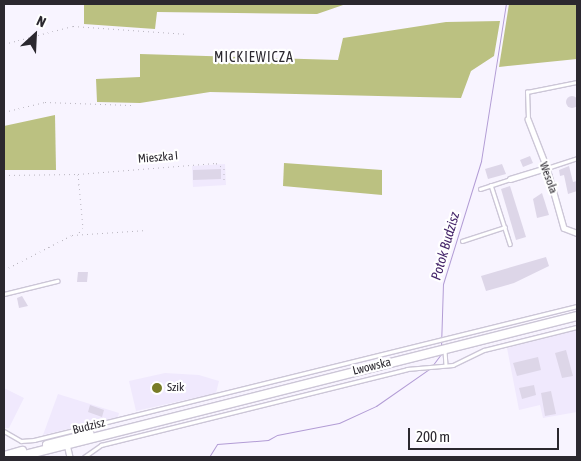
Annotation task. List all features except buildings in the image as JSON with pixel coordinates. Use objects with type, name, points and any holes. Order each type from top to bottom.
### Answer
[{"type":"main road","name":"Lwowska","points":[[9,455],[167,418],[577,316]]},
{"type":"street","name":"Wesoła","points":[[528,119],[547,168],[563,224],[571,233],[577,233]]},
{"type":"street","points":[[510,179],[547,168]]},
{"type":"street","name":"Budzisz","points":[[66,442],[70,457]]},
{"type":"lane","points":[[528,119],[527,92],[577,82]]},
{"type":"lane","points":[[547,168],[577,158]]},
{"type":"lane","points":[[480,189],[510,179]]},
{"type":"lane","points":[[491,185],[510,244]]},
{"type":"lane","points":[[462,241],[504,227]]},
{"type":"lane","points":[[4,294],[57,281]]},
{"type":"lane","name":"Budzisz","points":[[4,431],[21,441],[29,441],[177,406],[436,338],[577,306]]},
{"type":"lane","points":[[549,323],[552,333]]},
{"type":"lane","points":[[534,327],[536,337]]},
{"type":"lane","points":[[84,457],[107,444],[430,364],[453,365],[498,346],[577,327]]},
{"type":"lane","points":[[460,334],[463,344]]},
{"type":"lane","points":[[444,349],[446,364]]},
{"type":"lane","points":[[177,406],[179,415]]},
{"type":"path","points":[[4,44],[73,26],[188,34]]},
{"type":"path","points":[[4,112],[45,102],[131,105]]},
{"type":"path","name":"Mieszka I","points":[[78,174],[216,163],[224,168],[224,182]]},
{"type":"path","points":[[4,175],[78,174],[84,228],[78,234],[4,270]]},
{"type":"path","points":[[78,234],[147,230]]},
{"type":"shaded area","points":[[225,164],[226,185],[193,187],[192,166]]},
{"type":"shaded area","points":[[577,330],[577,412],[543,418],[540,405],[519,410],[507,348]]},
{"type":"shaded area","points":[[165,373],[199,375],[219,381],[216,393],[136,411],[129,381]]},
{"type":"shaded area","points":[[4,388],[24,398],[9,428],[4,428]]},
{"type":"shaded area","points":[[58,394],[119,413],[118,417],[43,435]]},
{"type":"green space","points":[[84,4],[346,4],[317,14],[157,12],[155,29],[84,24]]},
{"type":"green space","points":[[509,4],[577,4],[577,59],[499,67]]},
{"type":"green space","points":[[500,21],[494,56],[471,71],[461,98],[210,92],[140,103],[97,102],[96,79],[140,77],[140,54],[338,60],[343,38],[446,22]]},
{"type":"green space","points":[[55,115],[56,170],[4,170],[4,126]]},
{"type":"green space","points":[[284,163],[382,170],[382,195],[283,186]]},
{"type":"waterway","name":"Potok Budzisz","points":[[441,347],[443,284],[481,161],[506,4]]},
{"type":"waterway","name":"Potok Budzisz","points":[[432,366],[441,354]]},
{"type":"waterway","name":"Potok Budzisz","points":[[209,457],[217,444],[268,440],[277,435],[339,423],[376,406],[429,369]]},
{"type":"place","name":"Szik","points":[[157,388]]},
{"type":"district","name":"MICKIEWICZA","points":[[254,57]]}]
